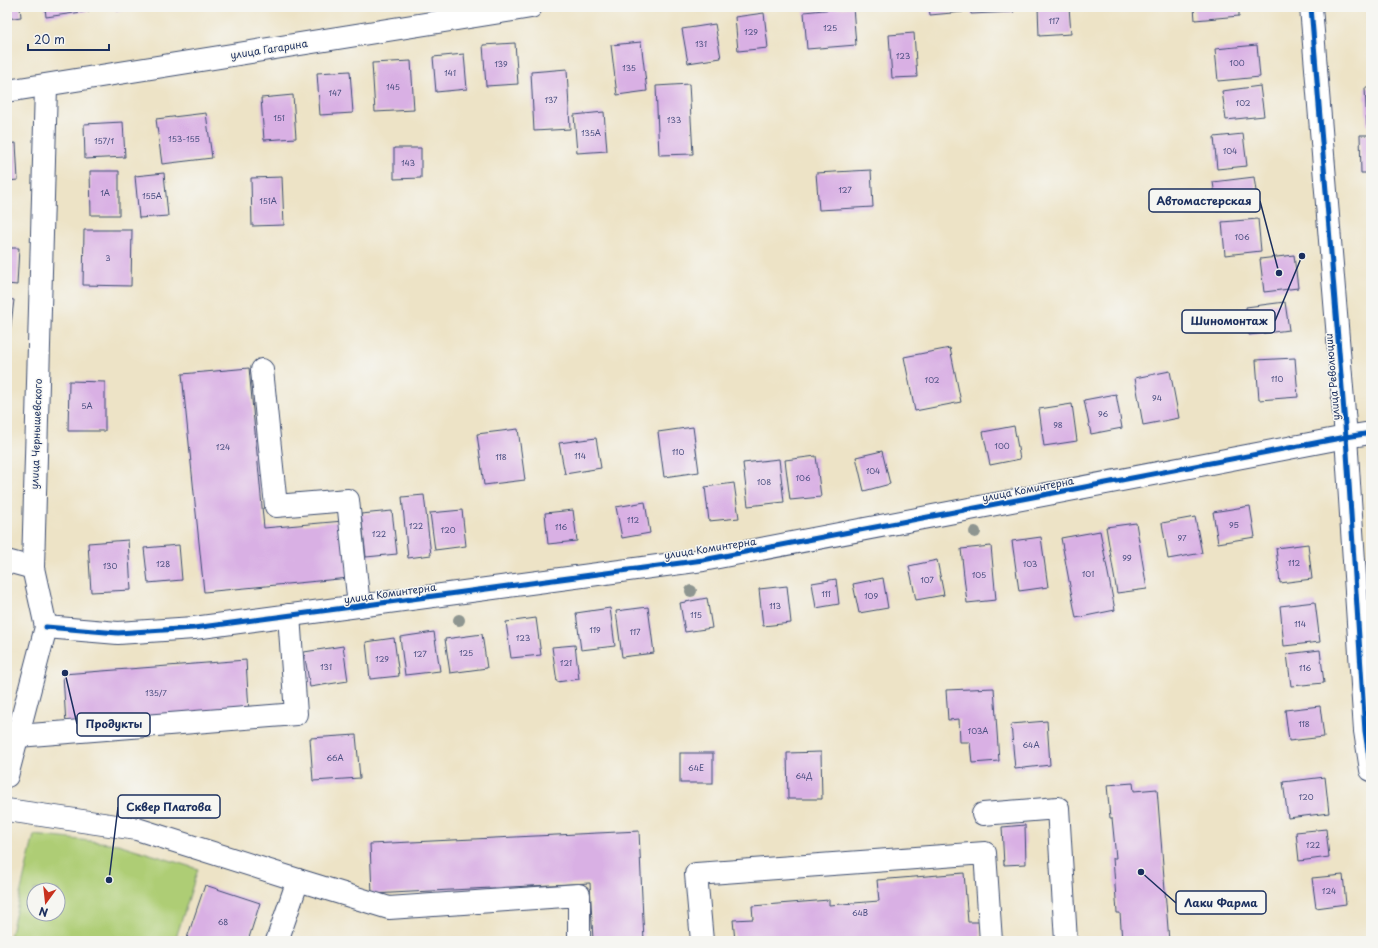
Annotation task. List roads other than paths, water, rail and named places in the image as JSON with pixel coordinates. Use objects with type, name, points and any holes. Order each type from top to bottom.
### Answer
[{"type":"street","name":"улица Гагарина","points":[[7,91],[46,86],[531,7]]},
{"type":"street","name":"улица Революции","points":[[1311,7],[1346,437],[1365,731],[1371,770]]},
{"type":"street","name":"улица Чернышевского","points":[[7,776],[46,627],[33,568],[46,86]]},
{"type":"street","points":[[262,370],[276,506],[348,500],[359,606]]},
{"type":"street","name":"улица Коминтерна","points":[[46,627],[118,633],[194,628],[703,560],[1371,433]]},
{"type":"street","points":[[7,561],[33,568]]},
{"type":"street","points":[[18,736],[296,714],[290,616]]},
{"type":"street","points":[[982,814],[1058,808],[1066,941]]},
{"type":"street","points":[[7,810],[137,829],[389,908],[578,895],[579,941]]},
{"type":"street","points":[[702,941],[696,874],[985,853],[991,941]]},
{"type":"street","points":[[276,941],[298,880]]},
{"type":"place","name":"Шиномонтаж","points":[[1302,256]]},
{"type":"place","name":"Автомастерская","points":[[1279,273]]},
{"type":"place","name":"Продукты","points":[[65,673]]},
{"type":"place","name":"Лаки Фарма","points":[[1141,872]]},
{"type":"place","name":"Сквер Платова","points":[[109,880]]}]
